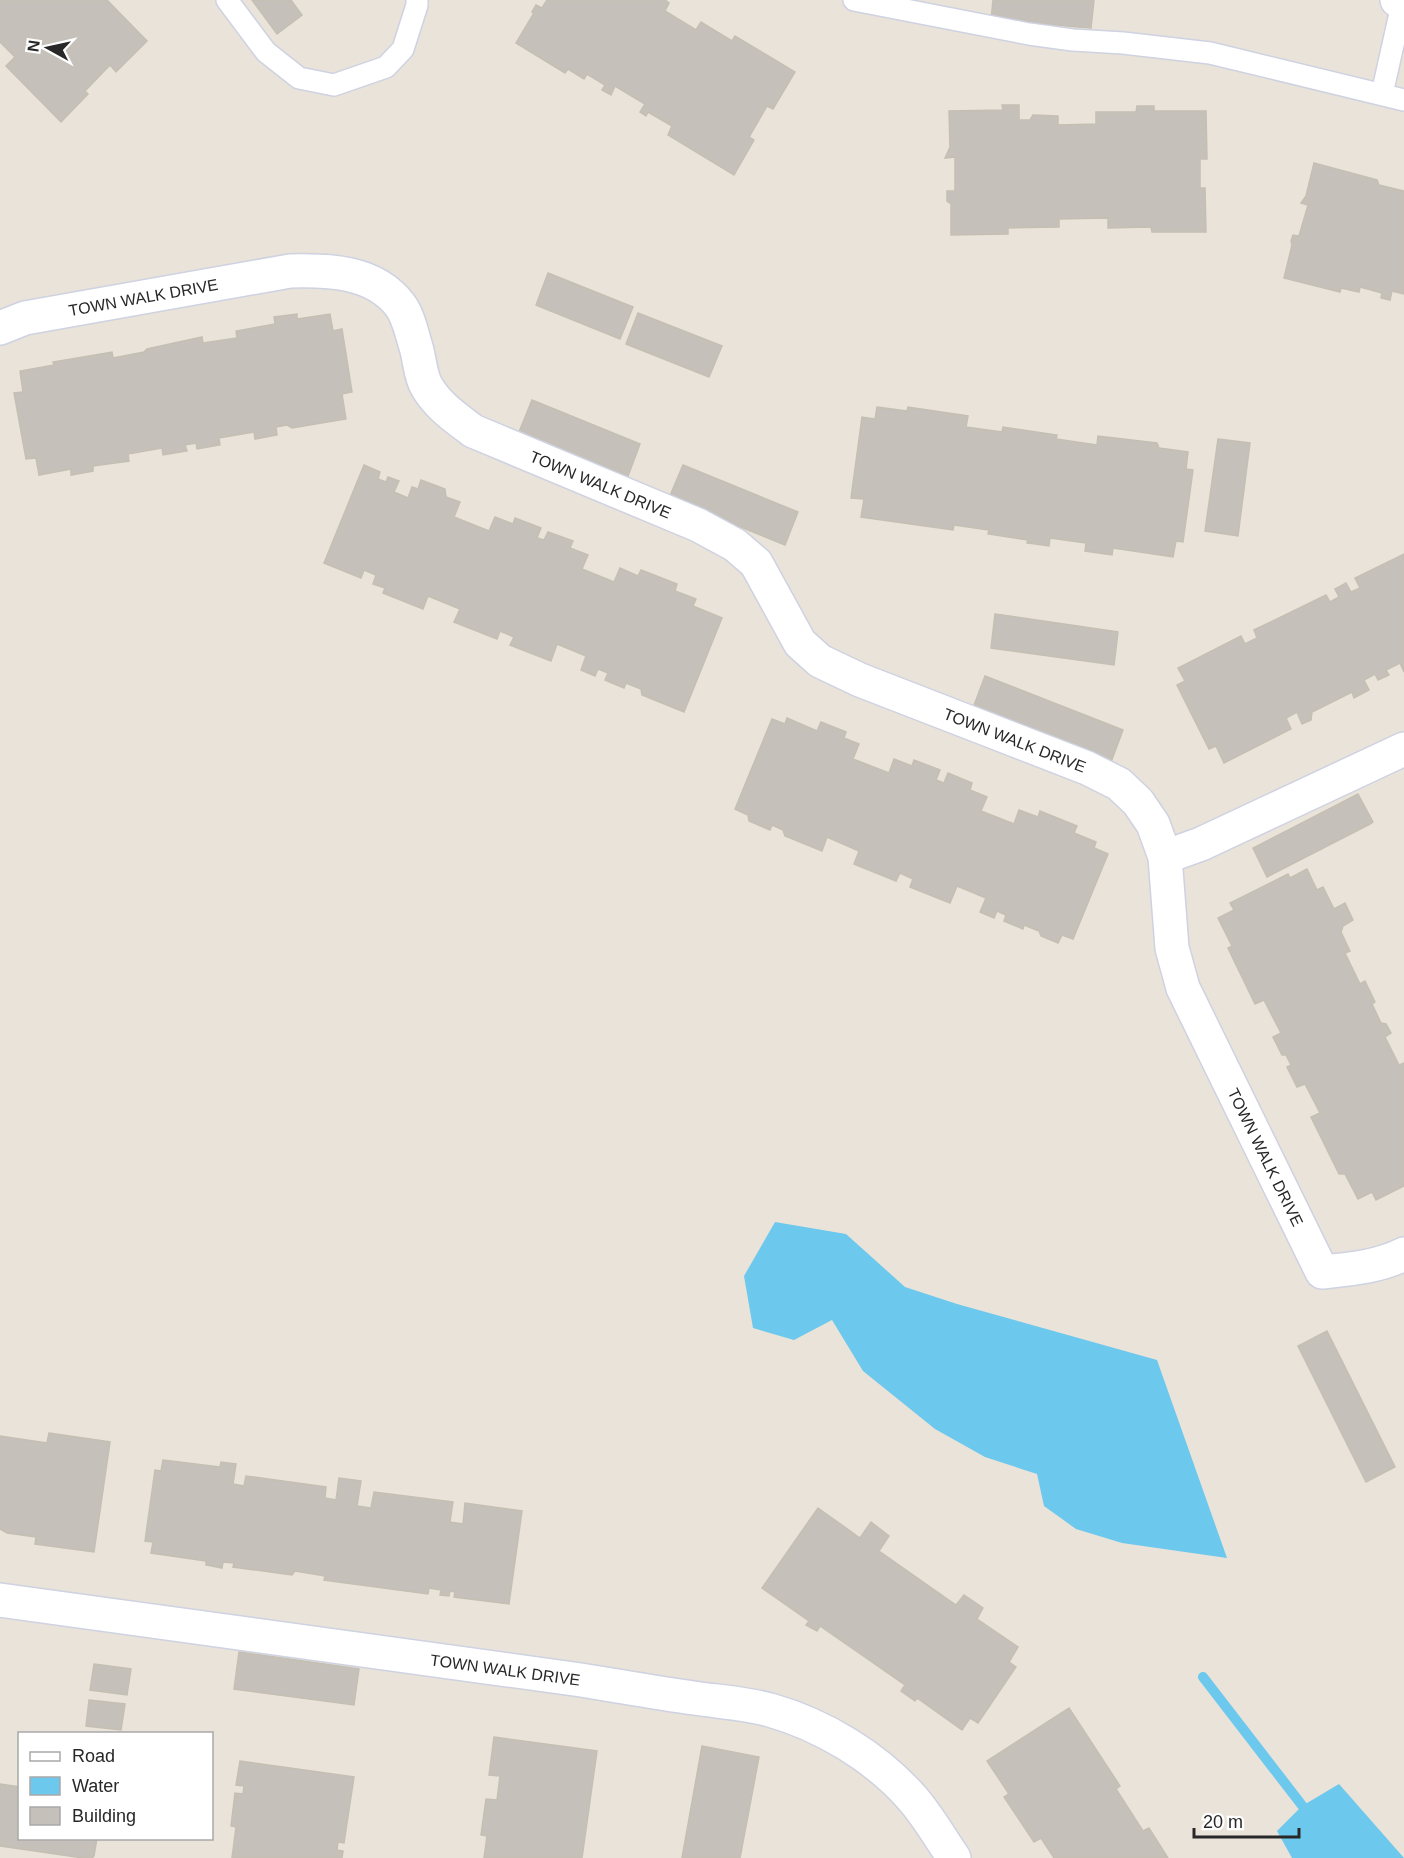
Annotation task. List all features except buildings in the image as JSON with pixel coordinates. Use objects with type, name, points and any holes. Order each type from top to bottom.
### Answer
[{"type":"street","name":"TOWN WALK DRIVE","points":[[0,328],[25,318],[290,271],[326,270],[358,277],[384,287],[401,306],[417,350],[426,386],[445,410],[474,431],[698,525],[735,545],[756,563],[800,643],[820,661],[860,680],[1088,768],[1119,784],[1138,802],[1153,824],[1165,857],[1172,948],[1183,988],[1322,1272],[1389,1262],[1404,1254]]},
{"type":"street","points":[[1165,857],[1201,844],[1404,748]]},
{"type":"street","name":"TOWN WALK DRIVE","points":[[0,1600],[581,1680],[771,1710],[848,1744],[876,1763],[913,1798],[954,1858]]},
{"type":"lane","points":[[227,0],[266,52],[299,78],[334,85],[386,67],[403,49],[417,0]]},
{"type":"lane","points":[[854,0],[1029,34],[1210,52],[1404,100]]},
{"type":"lane","points":[[1382,94],[1402,1]]},
{"type":"water","points":[[775,1222],[846,1234],[905,1287],[957,1304],[1157,1360],[1227,1558],[1122,1543],[1076,1529],[1044,1506],[1037,1474],[985,1457],[935,1429],[863,1371],[832,1320],[794,1340],[753,1328],[744,1276]]},
{"type":"water","points":[[1339,1784],[1404,1858],[1292,1858],[1277,1831],[1302,1806]]},
{"type":"waterway","points":[[1203,1677],[1311,1817]]}]
